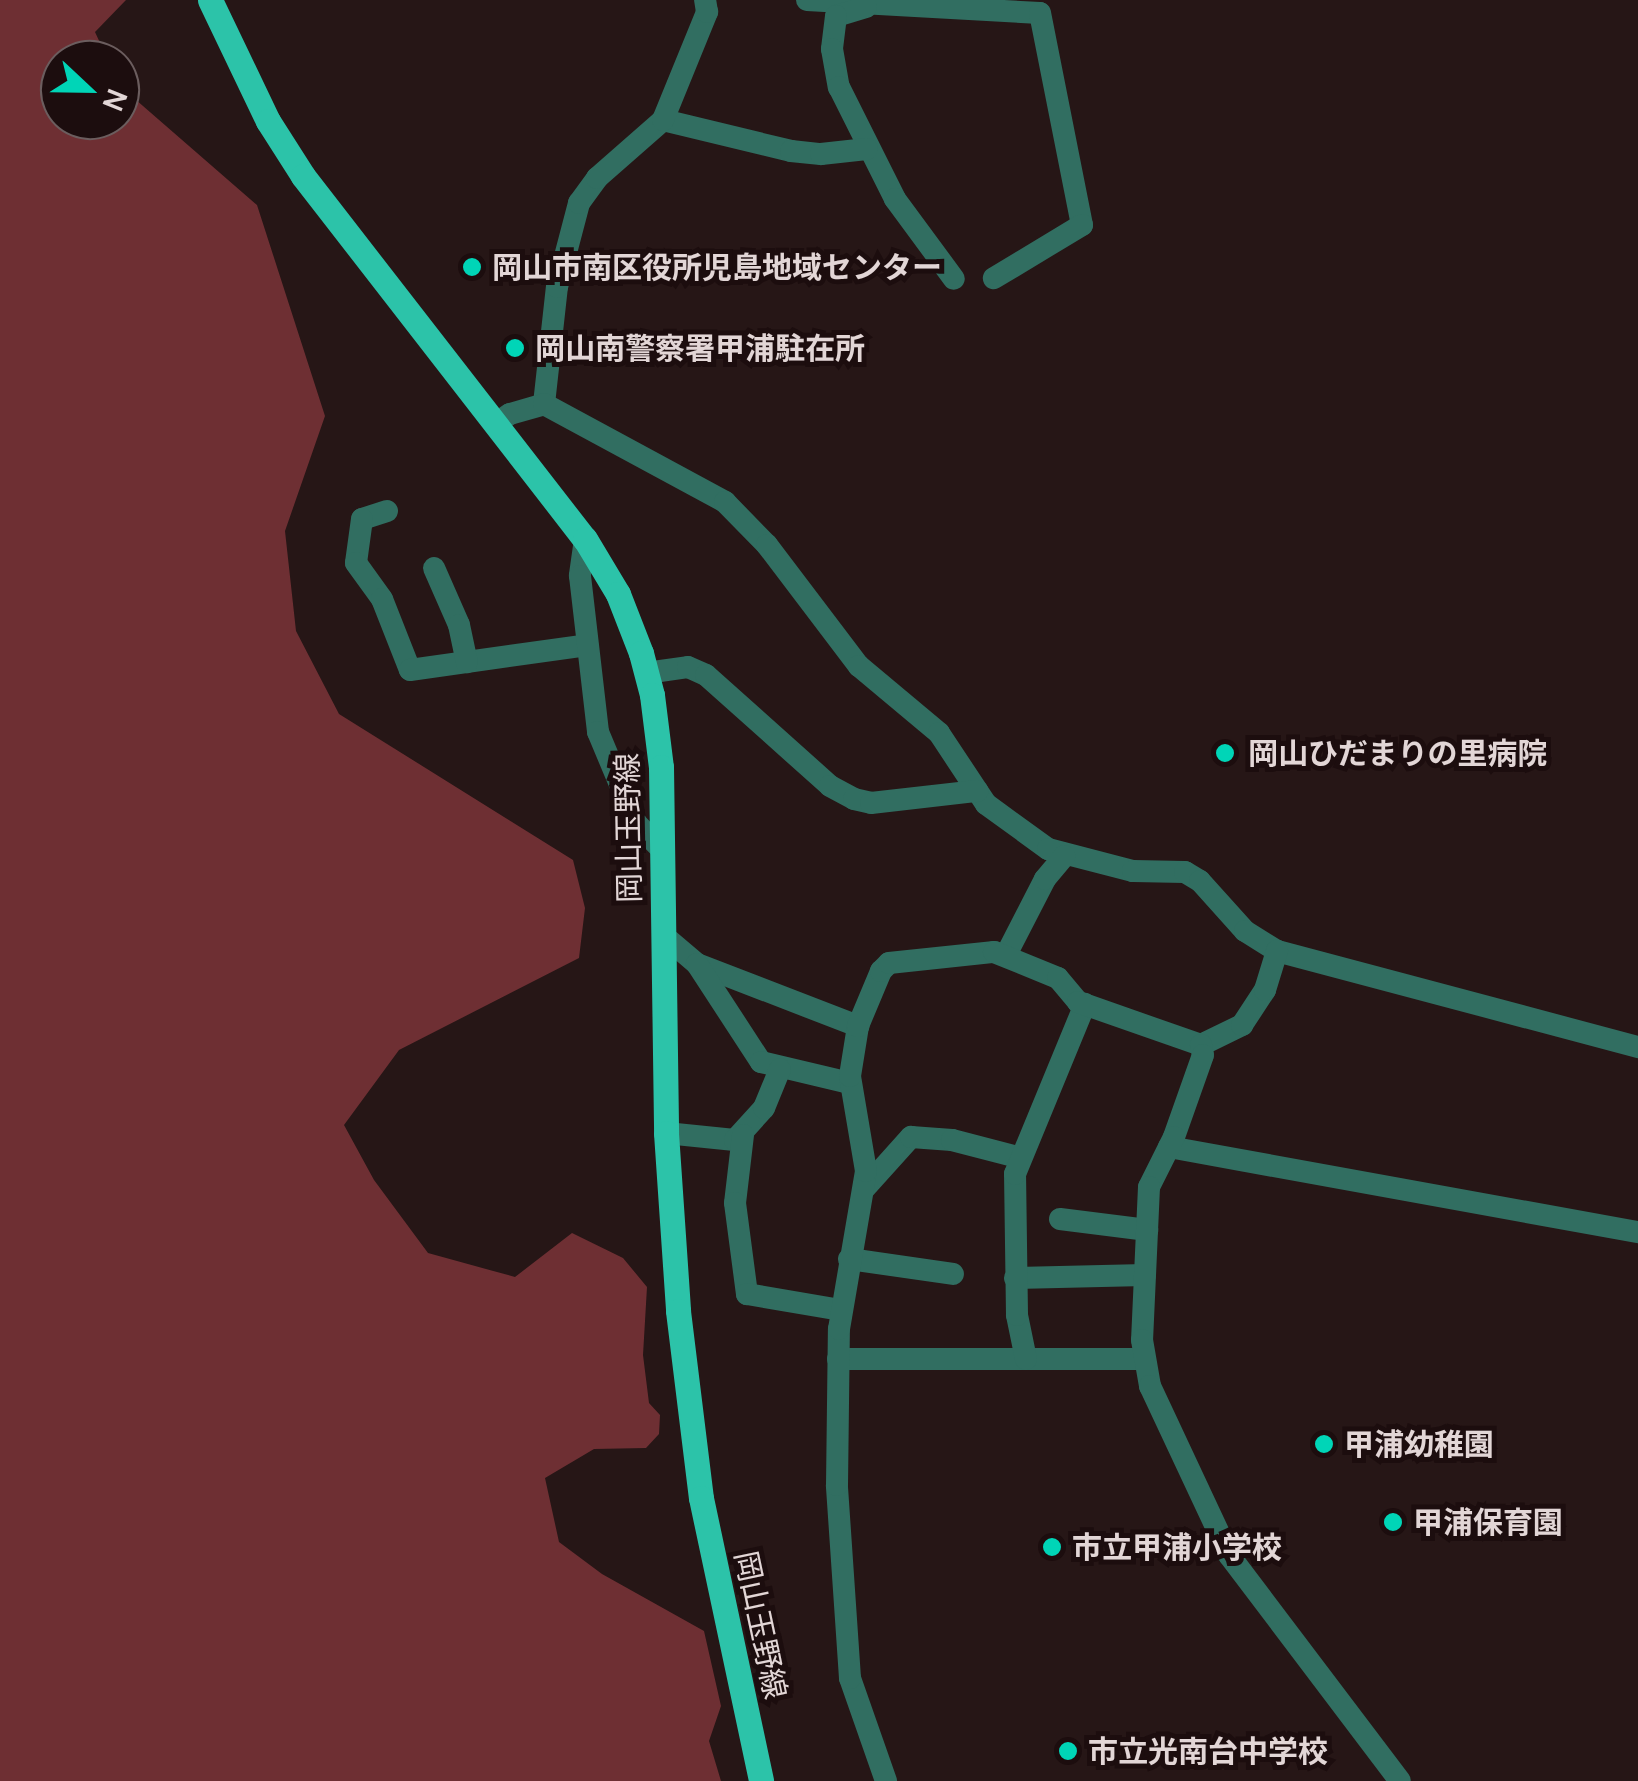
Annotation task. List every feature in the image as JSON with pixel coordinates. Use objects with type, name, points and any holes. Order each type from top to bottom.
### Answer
[{"type":"main road","name":"岡山玉野線","points":[[210,0],[268,122],[303,176],[585,539],[618,594],[646,673],[661,767],[666,1133],[678,1311],[701,1498],[761,1781]]},
{"type":"street","points":[[544,404],[557,287],[579,204],[598,178],[663,120],[707,12],[705,0]]},
{"type":"street","points":[[807,0],[1039,6],[1082,226],[994,278]]},
{"type":"street","points":[[875,4],[836,16],[832,49],[840,87],[867,149],[895,198],[954,279]]},
{"type":"street","points":[[663,120],[791,151],[821,154],[867,149]]},
{"type":"street","points":[[495,424],[510,414],[544,404],[725,502],[767,545],[859,666],[939,734],[986,804],[1064,856],[1133,871],[1185,872],[1200,881],[1245,931],[1277,952],[1638,1047]]},
{"type":"street","points":[[387,510],[362,520],[356,563],[382,598],[410,670],[587,645]]},
{"type":"street","points":[[585,539],[580,576],[598,732],[636,824],[662,850]]},
{"type":"street","points":[[434,568],[458,625],[466,662]]},
{"type":"street","points":[[646,673],[688,667],[706,675],[830,786],[854,799],[871,803],[977,791]]},
{"type":"street","points":[[1006,955],[1044,879],[1064,856]]},
{"type":"street","points":[[662,934],[697,964],[761,1062],[850,1083]]},
{"type":"street","points":[[886,1781],[850,1678],[837,1485],[842,1310],[848,1259],[865,1188],[862,1138],[850,1083],[858,1026],[881,971],[897,958],[982,952],[1006,955],[1058,978],[1072,998],[1085,1004],[1201,1044],[1242,1025],[1264,990],[1277,952]]},
{"type":"street","points":[[697,964],[858,1026]]},
{"type":"street","points":[[1026,1358],[1015,1278],[1015,1174],[1085,1004]]},
{"type":"street","points":[[1201,1044],[1203,1055],[1169,1147],[1151,1178],[1143,1360],[1150,1386],[1230,1555],[1400,1781]]},
{"type":"street","points":[[666,1133],[713,1141],[736,1140],[764,1108],[780,1069]]},
{"type":"street","points":[[743,1135],[735,1203],[748,1294],[842,1310]]},
{"type":"street","points":[[865,1188],[911,1137],[952,1140],[1021,1158]]},
{"type":"street","points":[[1169,1147],[1638,1232]]},
{"type":"street","points":[[1060,1219],[1147,1230]]},
{"type":"street","points":[[848,1259],[954,1274]]},
{"type":"street","points":[[1015,1278],[1145,1275]]},
{"type":"street","points":[[838,1359],[1143,1360]]},
{"type":"shaded area","points":[[0,0],[126,0],[95,32],[99,40],[40,40],[40,140],[140,140],[140,103],[257,205],[325,416],[285,531],[296,631],[339,714],[573,860],[585,908],[579,958],[399,1050],[344,1125],[374,1180],[428,1253],[515,1277],[572,1233],[623,1258],[647,1287],[643,1355],[649,1403],[660,1415],[659,1434],[646,1448],[594,1449],[545,1478],[559,1542],[602,1574],[704,1631],[721,1706],[709,1741],[721,1781],[0,1781]]},
{"type":"place","name":"岡山市南区役所児島地域センター","points":[[472,267]]},
{"type":"place","name":"岡山南警察署甲浦駐在所","points":[[515,348]]},
{"type":"place","name":"岡山ひだまりの里病院","points":[[1225,753]]},
{"type":"place","name":"甲浦幼稚園","points":[[1324,1444]]},
{"type":"place","name":"甲浦保育園","points":[[1393,1522]]},
{"type":"place","name":"市立甲浦小学校","points":[[1052,1547]]},
{"type":"place","name":"市立光南台中学校","points":[[1068,1751]]}]
